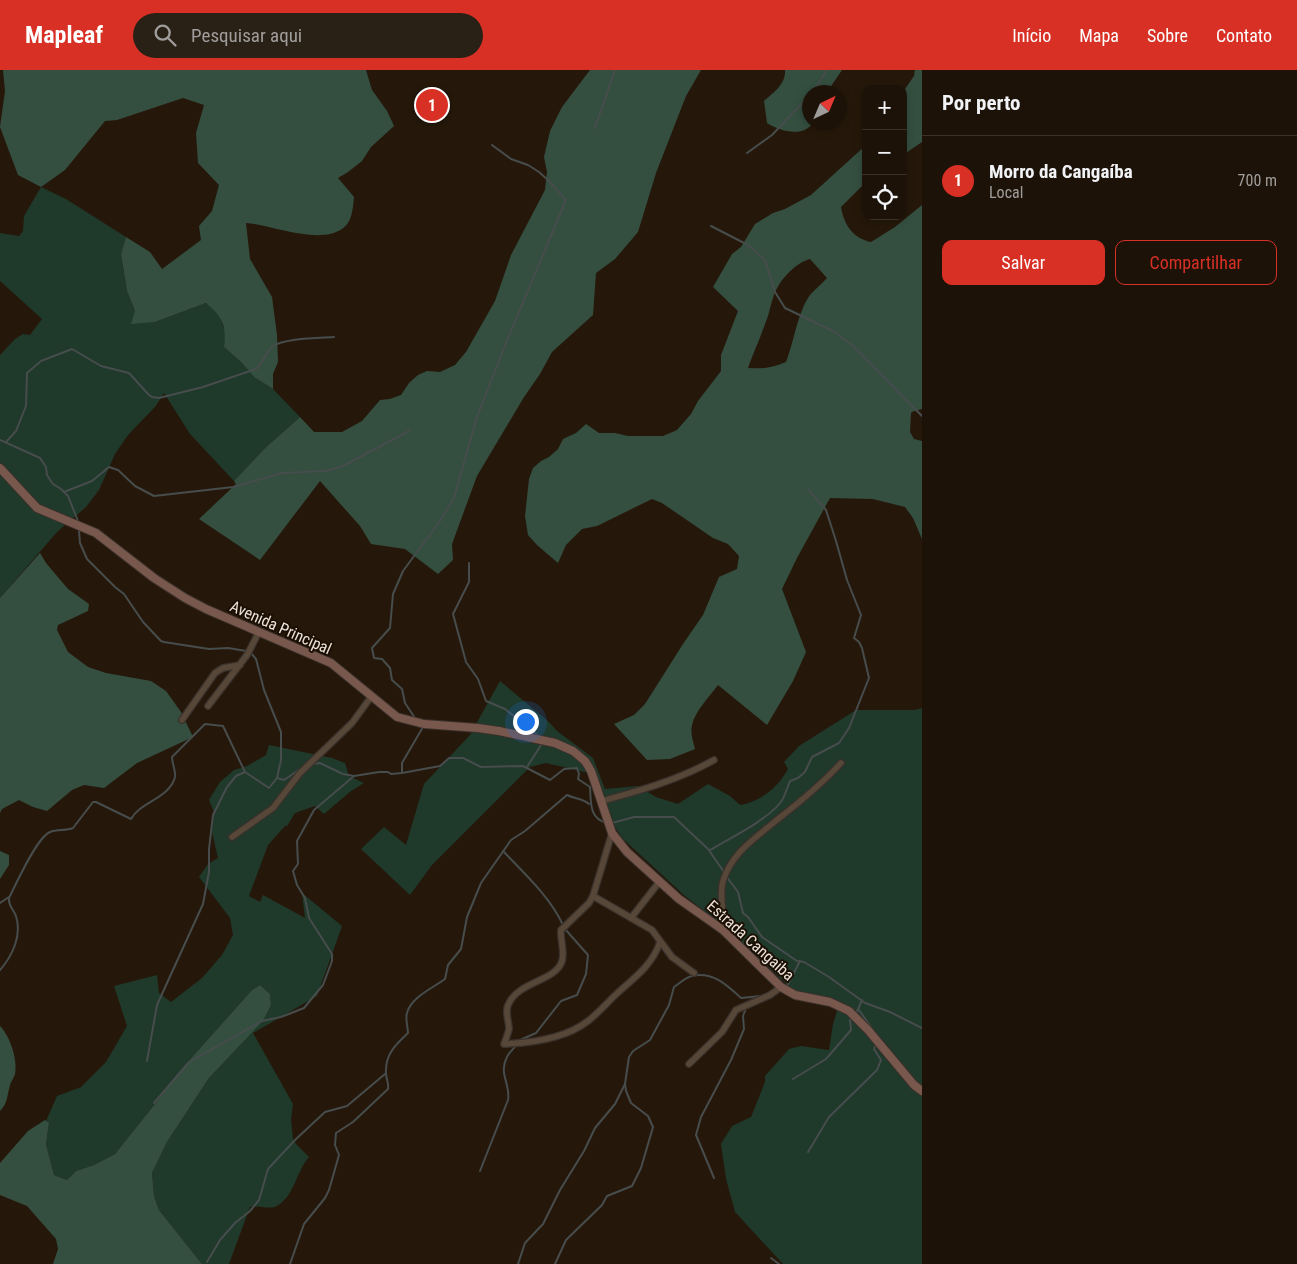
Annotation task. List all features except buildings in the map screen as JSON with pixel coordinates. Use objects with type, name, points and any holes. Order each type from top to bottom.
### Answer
[{"type":"street","name":"Avenida Principal","points":[[0,468],[38,508],[48,514],[91,530],[154,578],[185,598],[330,664],[393,714],[412,722],[478,728],[543,740],[565,746],[577,753],[589,766],[594,776],[612,833]]},
{"type":"street","points":[[208,706],[250,651],[259,632]]},
{"type":"street","points":[[182,720],[215,673],[223,668],[240,665]]},
{"type":"street","points":[[232,837],[272,808],[300,774],[352,723],[371,696]]},
{"type":"street","points":[[602,801],[690,774],[714,760]]},
{"type":"street","points":[[723,930],[724,917],[721,888],[726,872],[736,856],[747,844],[822,783],[841,763]]},
{"type":"street","points":[[612,833],[589,902],[561,930],[563,956],[560,965],[550,974],[524,987],[508,1003],[508,1030],[504,1044],[537,1041],[582,1026],[643,970],[656,953],[660,942]]},
{"type":"street","name":"Estrada Cangaiba","points":[[612,833],[627,852],[679,898],[723,930],[781,987],[795,995],[830,1002],[849,1011],[922,1091]]},
{"type":"street","points":[[630,918],[660,881]]},
{"type":"street","points":[[592,896],[652,930],[672,958],[694,973]]},
{"type":"street","points":[[689,1064],[722,1032],[736,1010],[770,995],[781,987]]},
{"type":"green space","points":[[3,70],[366,70],[372,90],[387,111],[394,126],[371,147],[362,161],[338,178],[354,197],[348,223],[342,229],[332,233],[308,235],[246,223],[250,259],[272,297],[278,362],[273,374],[273,389],[254,377],[224,347],[225,333],[220,317],[206,303],[155,322],[131,324],[135,311],[127,291],[121,254],[126,237],[150,252],[162,269],[201,240],[199,226],[212,211],[219,185],[198,163],[196,133],[204,105],[183,98],[117,120],[105,121],[65,170],[41,187],[18,175],[0,127],[5,91]]},
{"type":"green space","points":[[590,70],[701,70],[686,96],[656,173],[638,232],[615,259],[596,273],[593,315],[552,352],[477,476],[452,544],[453,560],[438,574],[405,549],[371,544],[360,526],[320,481],[260,560],[199,519],[236,484],[234,481],[264,449],[300,417],[314,432],[342,432],[362,421],[380,400],[401,395],[409,383],[418,375],[427,371],[440,372],[455,365],[466,352],[495,301],[511,255],[545,190],[547,172],[544,157],[550,131],[562,107]]},
{"type":"green space","points":[[785,70],[842,70],[832,85],[802,85],[803,130],[797,132],[784,130],[767,123],[764,101],[781,84]]},
{"type":"green space","points":[[915,70],[922,70],[922,142],[907,152],[907,86],[914,76]]},
{"type":"green space","points":[[862,149],[862,186],[841,207],[844,219],[854,234],[871,242],[904,220],[907,220],[907,217],[922,205],[922,409],[911,413],[910,432],[914,439],[922,441],[922,539],[913,518],[905,507],[873,499],[830,498],[782,589],[806,652],[793,681],[767,725],[718,685],[699,709],[692,725],[691,731],[695,749],[670,759],[647,760],[614,724],[634,715],[645,704],[703,615],[719,577],[737,569],[739,556],[728,544],[713,538],[662,503],[652,499],[597,526],[582,529],[566,545],[558,563],[528,535],[525,516],[529,479],[533,468],[558,449],[563,439],[576,433],[586,424],[599,433],[615,433],[628,436],[663,436],[677,430],[691,414],[698,401],[721,371],[721,355],[738,311],[713,287],[732,254],[741,247],[755,224],[773,213],[785,209],[811,195]],"holes":[[[810,259],[827,278],[812,293],[799,318],[786,362],[767,368],[748,368],[778,286],[792,269]]]},
{"type":"green space","points":[[41,187],[66,199],[126,237],[121,254],[127,291],[135,311],[155,322],[206,303],[219,313],[226,335],[224,347],[254,377],[273,389],[300,417],[264,449],[234,481],[190,434],[164,393],[155,407],[128,435],[115,454],[99,490],[86,507],[57,532],[0,598],[0,355],[15,339],[23,334],[30,335],[42,319],[0,281],[0,233],[19,236],[23,231],[24,216]]},
{"type":"green space","points":[[40,553],[68,589],[89,604],[88,611],[58,625],[57,630],[68,652],[88,667],[106,673],[151,681],[166,691],[181,712],[193,737],[137,763],[104,788],[84,785],[72,790],[47,811],[19,800],[2,809],[0,813],[0,598]]},
{"type":"green space","points":[[500,681],[548,721],[557,731],[593,758],[605,789],[638,786],[656,797],[678,804],[708,784],[730,796],[740,805],[748,803],[762,797],[780,781],[788,769],[784,762],[799,746],[856,710],[915,710],[922,708],[922,1264],[783,1264],[735,1212],[726,1179],[721,1144],[732,1126],[751,1117],[765,1082],[765,1076],[789,1049],[801,1046],[829,1050],[837,1011],[827,1000],[794,991],[725,927],[685,896],[622,838],[612,822],[602,814],[589,773],[546,763],[530,767],[432,865],[410,895],[361,849],[384,827],[406,845],[424,784],[470,735]]},
{"type":"green space","points":[[269,745],[332,758],[345,763],[349,776],[364,783],[351,791],[324,814],[315,806],[295,813],[287,826],[268,845],[249,896],[260,902],[263,895],[305,918],[302,893],[342,926],[317,996],[253,1033],[293,1104],[291,1120],[293,1139],[309,1157],[283,1202],[274,1207],[250,1207],[229,1264],[202,1264],[159,1210],[154,1196],[152,1173],[167,1142],[209,1078],[263,1021],[271,1005],[270,994],[260,985],[252,990],[193,1056],[115,1154],[94,1165],[76,1171],[67,1180],[54,1175],[46,1144],[49,1124],[46,1121],[57,1096],[81,1087],[106,1062],[127,1026],[114,986],[157,975],[159,993],[171,1002],[202,978],[222,955],[233,935],[230,918],[199,877],[208,864],[218,858],[212,832],[214,812],[209,800],[220,782],[234,770],[247,766],[266,755]]},
{"type":"green space","points":[[0,851],[9,855],[9,865],[0,879]]},
{"type":"green space","points":[[260,985],[270,994],[271,1005],[263,1021],[209,1078],[167,1142],[152,1173],[154,1196],[159,1210],[202,1264],[53,1264],[58,1249],[56,1239],[27,1206],[0,1195],[0,1163],[28,1131],[45,1120],[49,1123],[46,1144],[54,1175],[67,1180],[76,1171],[94,1165],[115,1154],[193,1056],[252,990]]},
{"type":"green space","points":[[0,1026],[4,1030],[12,1048],[16,1068],[6,1102],[0,1111]]},
{"type":"waterway","points":[[595,128],[615,70]]},
{"type":"waterway","points":[[817,85],[827,70]]},
{"type":"waterway","points":[[747,153],[772,135],[802,103]]},
{"type":"waterway","points":[[415,718],[405,703],[402,689],[392,680],[390,668],[382,659],[374,658],[372,648],[390,628],[393,594],[403,571],[440,521],[454,498],[477,417],[566,200],[539,172],[528,165],[511,159],[492,145]]},
{"type":"waterway","points":[[711,226],[748,245],[765,260],[775,292],[785,308],[833,331],[852,345],[922,416]]},
{"type":"waterway","points":[[6,442],[16,431],[26,406],[27,373],[41,361],[72,349],[101,366],[129,373],[149,395],[159,398],[203,387],[256,369],[270,349],[277,344],[302,339],[334,337]]},
{"type":"waterway","points":[[64,492],[92,481],[109,467],[118,470],[135,486],[154,496],[233,487],[282,473],[325,471],[341,467],[409,431]]},
{"type":"waterway","points":[[0,440],[40,458],[53,484],[68,496],[78,521]]},
{"type":"waterway","points":[[710,850],[766,816],[781,802],[790,781],[798,778],[805,772],[812,757],[839,743],[849,728],[869,678],[862,648],[854,638],[861,615],[847,580],[826,510],[808,489]]},
{"type":"waterway","points":[[79,531],[80,543],[87,559],[124,594],[143,622],[161,641],[209,649],[228,648],[246,651]]},
{"type":"waterway","points":[[469,563],[469,582],[453,614],[466,662],[478,679],[486,701],[505,709],[538,735]]},
{"type":"waterway","points":[[0,970],[9,958],[18,930],[18,923],[9,903],[9,898],[39,842],[50,832],[73,828],[93,802],[131,819],[135,813],[161,795],[172,784],[175,777],[172,757],[205,724],[223,726],[245,772],[269,788],[277,778],[281,760],[281,732],[264,690],[256,659],[251,653]]},
{"type":"waterway","points":[[402,773],[402,763],[423,727]]},
{"type":"waterway","points":[[527,767],[541,745]]},
{"type":"waterway","points":[[312,764],[320,763],[343,774],[354,776],[379,772],[402,773],[440,766],[449,758],[463,758],[481,767],[523,766],[550,780],[564,769],[577,768],[578,779],[590,787],[591,804],[594,814],[601,821],[607,823]]},
{"type":"waterway","points":[[277,778],[284,780],[303,767]]},
{"type":"waterway","points":[[147,1061],[157,1005],[203,904],[209,872],[209,849],[213,815],[227,787],[236,776],[245,772]]},
{"type":"waterway","points":[[154,1103],[189,1062],[262,1021],[281,1017],[304,1008],[323,985],[332,961],[332,954],[309,918],[305,898],[297,885],[293,871],[298,864],[297,841],[314,810],[354,776]]},
{"type":"waterway","points":[[290,1264],[304,1224],[325,1198],[329,1190],[339,1155],[335,1145],[336,1133],[353,1122],[388,1089],[387,1061],[395,1046],[408,1033],[406,1018],[409,1007],[423,993],[445,979],[448,965],[461,949],[467,917],[481,883],[511,840],[525,831],[567,795],[589,804]]},
{"type":"waterway","points":[[612,823],[634,817],[674,817],[708,849],[724,872]]},
{"type":"waterway","points":[[503,851],[544,895],[563,925]]},
{"type":"waterway","points":[[726,876],[738,892],[743,913],[762,937],[797,961],[804,962],[829,977],[865,1003],[890,1012],[922,1028]]},
{"type":"waterway","points":[[0,903],[9,897]]},
{"type":"waterway","points":[[520,1040],[536,1033],[561,1001],[577,995],[586,974],[588,955],[565,929]]},
{"type":"waterway","points":[[786,988],[800,961]]},
{"type":"waterway","points":[[555,1264],[566,1240],[602,1205],[607,1196],[632,1186],[641,1168],[653,1127],[648,1116],[631,1103],[626,1091],[625,1084],[629,1057],[633,1051],[650,1040],[669,1005],[674,987],[685,979],[699,975],[719,980],[741,998],[761,996]]},
{"type":"waterway","points":[[856,1014],[862,1000]]},
{"type":"waterway","points":[[714,1178],[696,1135],[701,1117],[731,1060],[744,1029],[743,1016],[746,1008]]},
{"type":"waterway","points":[[859,1010],[878,1037]]},
{"type":"waterway","points":[[793,1079],[826,1059],[851,1030],[850,1020],[853,1017]]},
{"type":"waterway","points":[[480,1171],[508,1100],[504,1069],[508,1055],[517,1044]]},
{"type":"waterway","points":[[808,1152],[829,1117],[877,1070],[881,1060],[874,1049],[876,1044]]},
{"type":"waterway","points":[[207,1262],[220,1240],[259,1200],[268,1169],[295,1140],[325,1112],[347,1106],[385,1074]]},
{"type":"waterway","points":[[518,1264],[525,1243],[543,1224],[595,1128],[615,1104],[625,1084]]},
{"type":"waterway","points":[[771,1258],[779,1264]]},
{"type":"place","name":"Morro da Cangaíba","points":[[432,105]]}]
